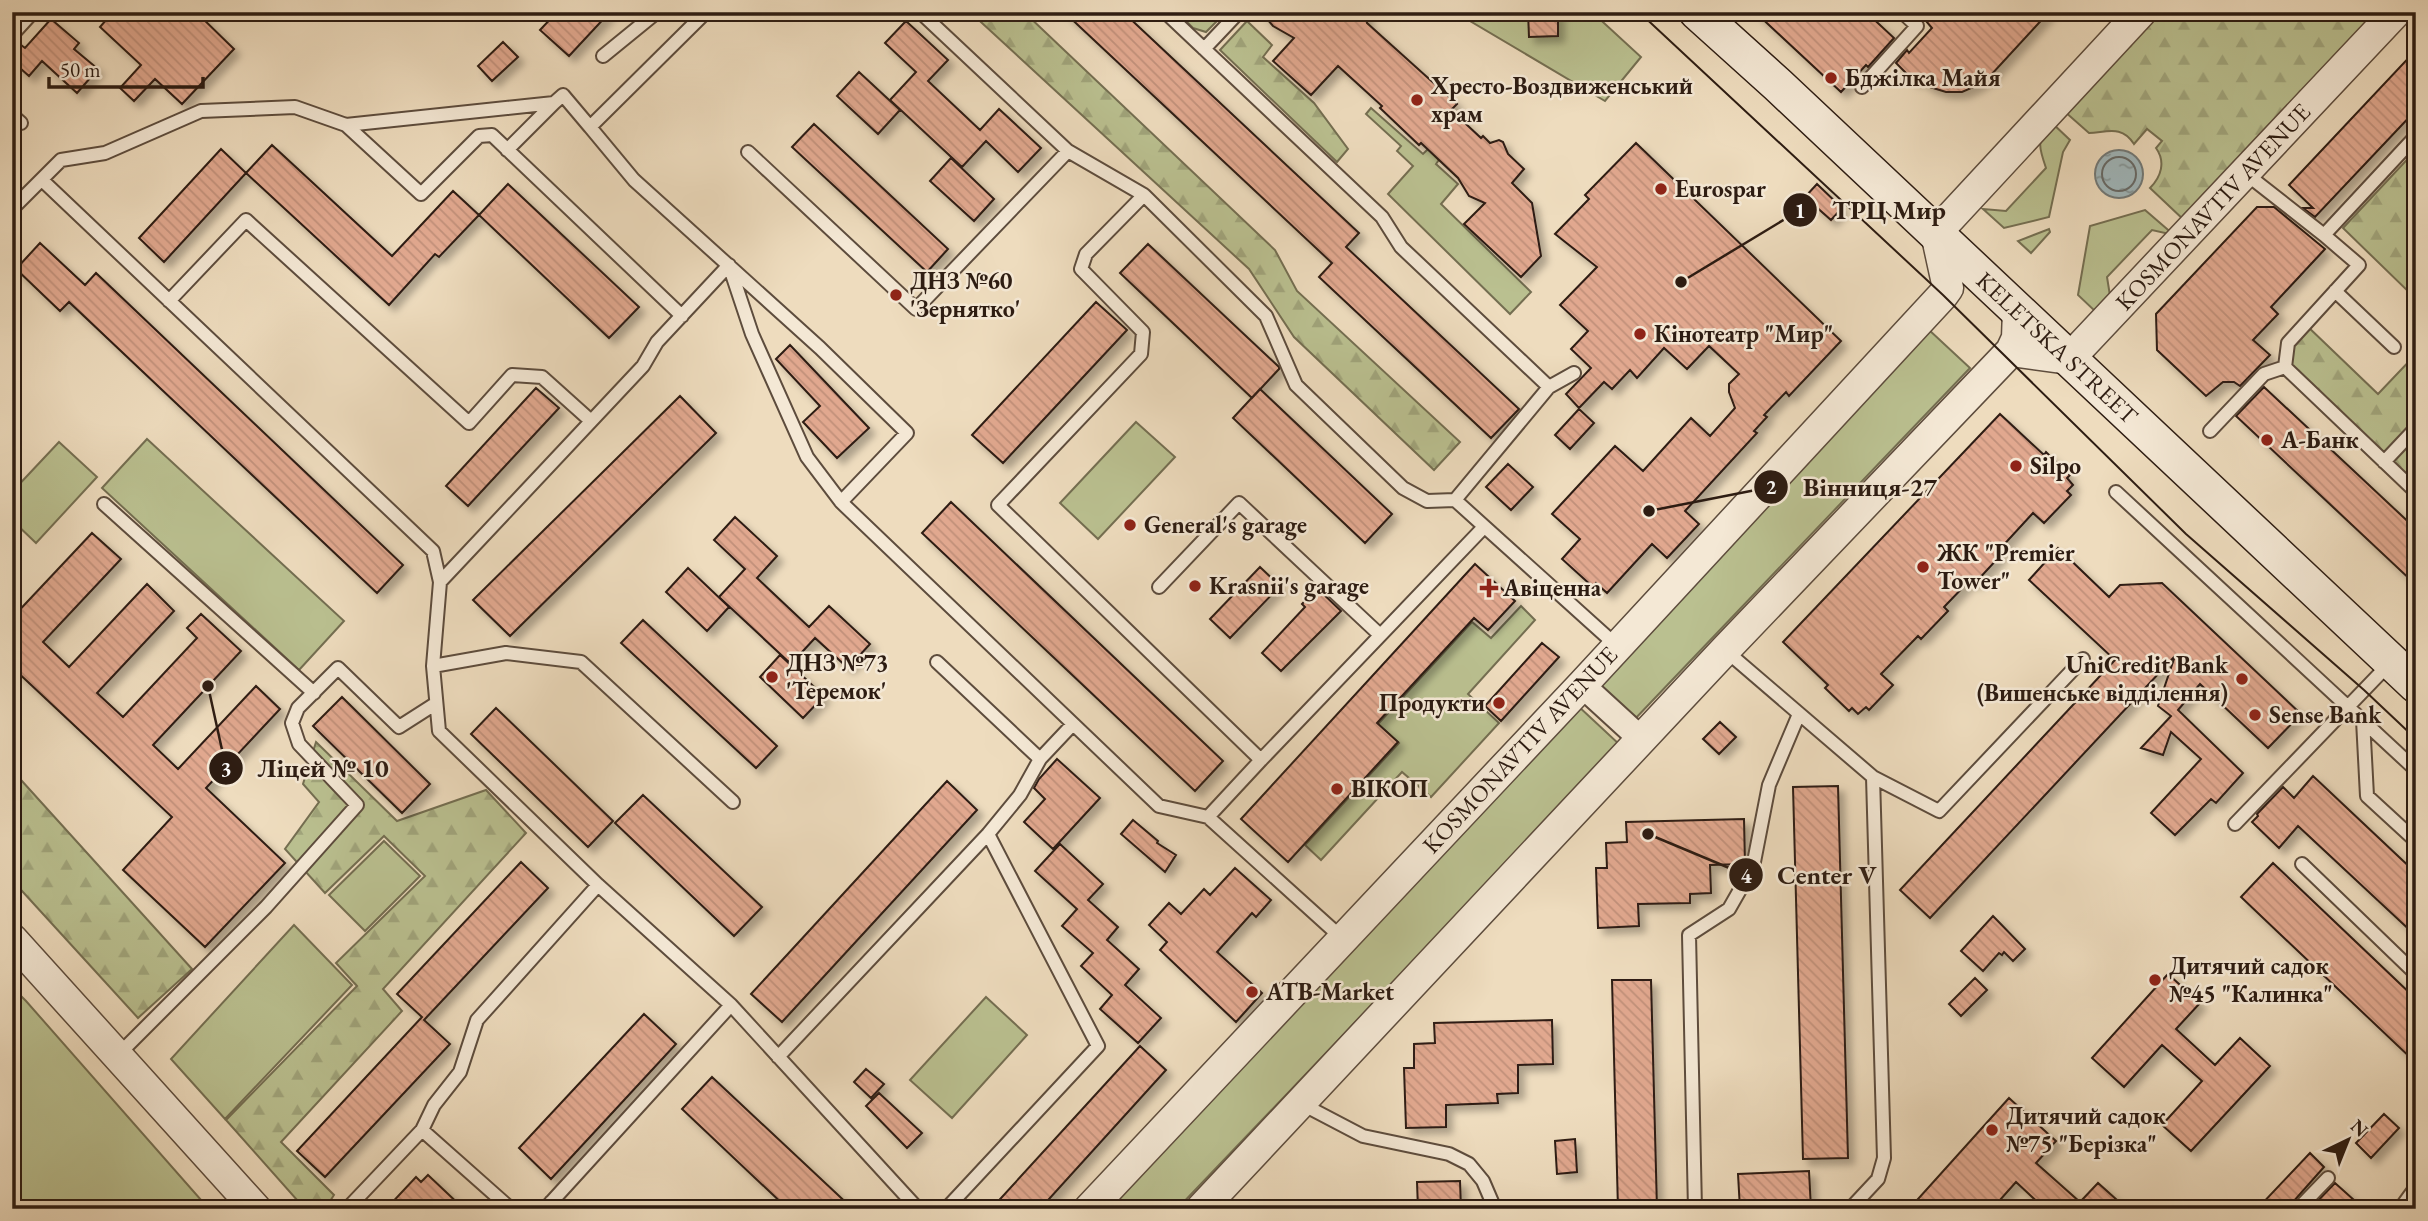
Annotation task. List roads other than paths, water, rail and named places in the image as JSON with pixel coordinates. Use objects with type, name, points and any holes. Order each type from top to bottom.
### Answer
[{"type":"main road","name":"KELETSKA STREET","points":[[1697,12],[2404,673]]},
{"type":"street","points":[[1948,288],[1936,233],[2141,12]]},
{"type":"street","name":"KOSMONAVTIV AVENUE","points":[[2069,359],[2396,12]]},
{"type":"street","points":[[1948,288],[1956,280],[1988,282]]},
{"type":"street","name":"KOSMONAVTIV AVENUE","points":[[1089,1209],[1582,685],[1948,288]]},
{"type":"street","points":[[1200,1209],[1725,650],[2011,351],[2017,338],[2018,310]]},
{"type":"street","points":[[2011,351],[2069,359]]},
{"type":"street","points":[[1582,685],[1641,739]]},
{"type":"street","points":[[12,939],[256,1209]]},
{"type":"lane","points":[[12,35],[33,12]]},
{"type":"lane","points":[[603,56],[657,12]]},
{"type":"lane","points":[[590,127],[706,12]]},
{"type":"lane","points":[[920,12],[1068,151],[1144,195],[1266,316],[1296,385],[1403,488],[1427,501],[1455,500],[1617,646]]},
{"type":"lane","points":[[1165,12],[1382,216],[1401,247],[1549,387]]},
{"type":"lane","points":[[1204,49],[1239,12]]},
{"type":"lane","points":[[1862,87],[1917,26],[1902,12]]},
{"type":"lane","points":[[507,149],[563,95],[634,180],[820,348],[907,433],[841,502]]},
{"type":"lane","points":[[346,125],[554,103]]},
{"type":"lane","points":[[12,209],[61,160],[105,153],[201,111],[295,107],[346,125],[421,194],[479,136],[492,135],[682,316]]},
{"type":"lane","points":[[2324,235],[2416,136]]},
{"type":"lane","points":[[748,152],[916,309],[1068,151]]},
{"type":"lane","points":[[2245,173],[2359,265],[2288,344],[2285,367]]},
{"type":"lane","points":[[42,180],[433,551],[440,582],[433,666],[439,730],[598,885],[731,1005],[918,1209]]},
{"type":"lane","points":[[1144,195],[1086,254],[1081,269],[1143,332],[1141,354],[998,505],[1261,760]]},
{"type":"lane","points":[[169,300],[246,219],[469,423],[512,375],[542,377],[591,422]]},
{"type":"lane","points":[[440,582],[643,366],[657,342],[729,265]]},
{"type":"lane","points":[[729,265],[752,334],[807,457],[841,502],[1158,806],[1208,817],[1343,939]]},
{"type":"lane","points":[[2335,291],[2394,347]]},
{"type":"lane","points":[[2210,431],[2264,374],[2285,367]]},
{"type":"lane","points":[[2285,367],[2416,492]]},
{"type":"lane","points":[[1455,500],[1549,387],[1574,373]]},
{"type":"lane","points":[[2384,462],[2416,428]]},
{"type":"lane","points":[[2116,492],[2416,770]]},
{"type":"lane","points":[[1159,587],[1239,503],[1380,635]]},
{"type":"lane","points":[[104,504],[314,693]]},
{"type":"lane","points":[[1208,817],[1484,527]]},
{"type":"lane","points":[[1725,650],[1873,777],[1939,811],[2083,659]]},
{"type":"lane","points":[[433,666],[506,653],[581,662],[733,802]]},
{"type":"lane","points":[[937,662],[1040,759]]},
{"type":"lane","points":[[118,1055],[266,907],[357,805],[299,744],[292,723],[298,708],[338,668],[399,727],[435,704]]},
{"type":"lane","points":[[2235,824],[2348,706],[2404,673]]},
{"type":"lane","points":[[1695,1209],[1689,935],[1729,909],[1753,867],[1769,785],[1799,714]]},
{"type":"lane","points":[[2363,720],[2367,796],[2416,841]]},
{"type":"lane","points":[[778,1057],[988,834],[1020,795],[1040,759],[1073,724]]},
{"type":"lane","points":[[1850,1209],[1878,1179],[1884,1158],[1873,777]]},
{"type":"lane","points":[[946,1209],[1097,1045],[988,834]]},
{"type":"lane","points":[[2302,864],[2416,974]]},
{"type":"lane","points":[[347,1209],[422,1130],[434,1105],[460,1072],[477,1020],[598,885]]},
{"type":"lane","points":[[548,1205],[731,1005]]},
{"type":"lane","points":[[1300,1103],[1363,1136],[1449,1154],[1469,1164],[1483,1181],[1495,1209]]},
{"type":"lane","points":[[422,1130],[511,1209]]},
{"type":"lane","points":[[2298,1209],[2328,1178]]},
{"type":"lane","points":[[2400,1209],[2416,1187]]},
{"type":"lane","points":[[548,1205],[567,1209]]},
{"type":"water","points":[[2119,150],[2136,157],[2143,174],[2136,191],[2119,198],[2102,191],[2095,174],[2102,157]]},
{"type":"tram line","points":[[1639,12],[1943,295],[2186,534],[2416,739]]},
{"type":"place","name":"Бджілка Майя","points":[[1831,78]]},
{"type":"place","name":"Хресто-Воздвиженський храм","points":[[1417,100]]},
{"type":"place","name":"Eurospar","points":[[1661,189]]},
{"type":"place","name":"ТРЦ Мир","points":[[1681,282]]},
{"type":"place","name":"ДНЗ №60 'Зернятко'","points":[[896,295]]},
{"type":"place","name":"Кінотеатр \"Мир\"","points":[[1640,334]]},
{"type":"place","name":"А-Банк","points":[[2267,440]]},
{"type":"place","name":"Silpo","points":[[2016,466]]},
{"type":"place","name":"Вінниця-27","points":[[1649,511]]},
{"type":"place","name":"General's garage","points":[[1130,525]]},
{"type":"place","name":"ЖК \"Premier Tower\"","points":[[1923,567]]},
{"type":"place","name":"Krasnii's garage","points":[[1195,586]]},
{"type":"place","name":"Авіценна","points":[[1489,588]]},
{"type":"place","name":"ДНЗ №73 'Теремок'","points":[[772,677]]},
{"type":"place","name":"UniCredit Bank (Вишенське відділення)","points":[[2242,679]]},
{"type":"place","name":"Ліцей № 10","points":[[208,686]]},
{"type":"place","name":"Продукти","points":[[1499,703]]},
{"type":"place","name":"Sense Bank","points":[[2255,715]]},
{"type":"place","name":"ВІКОП","points":[[1337,789]]},
{"type":"place","name":"Center V","points":[[1648,834]]},
{"type":"place","name":"Дитячий садок №45 \"Калинка\"","points":[[2155,980]]},
{"type":"place","name":"ATB-Market","points":[[1252,992]]},
{"type":"place","name":"Дитячий садок №75 \"Берізка\"","points":[[1992,1130]]}]
